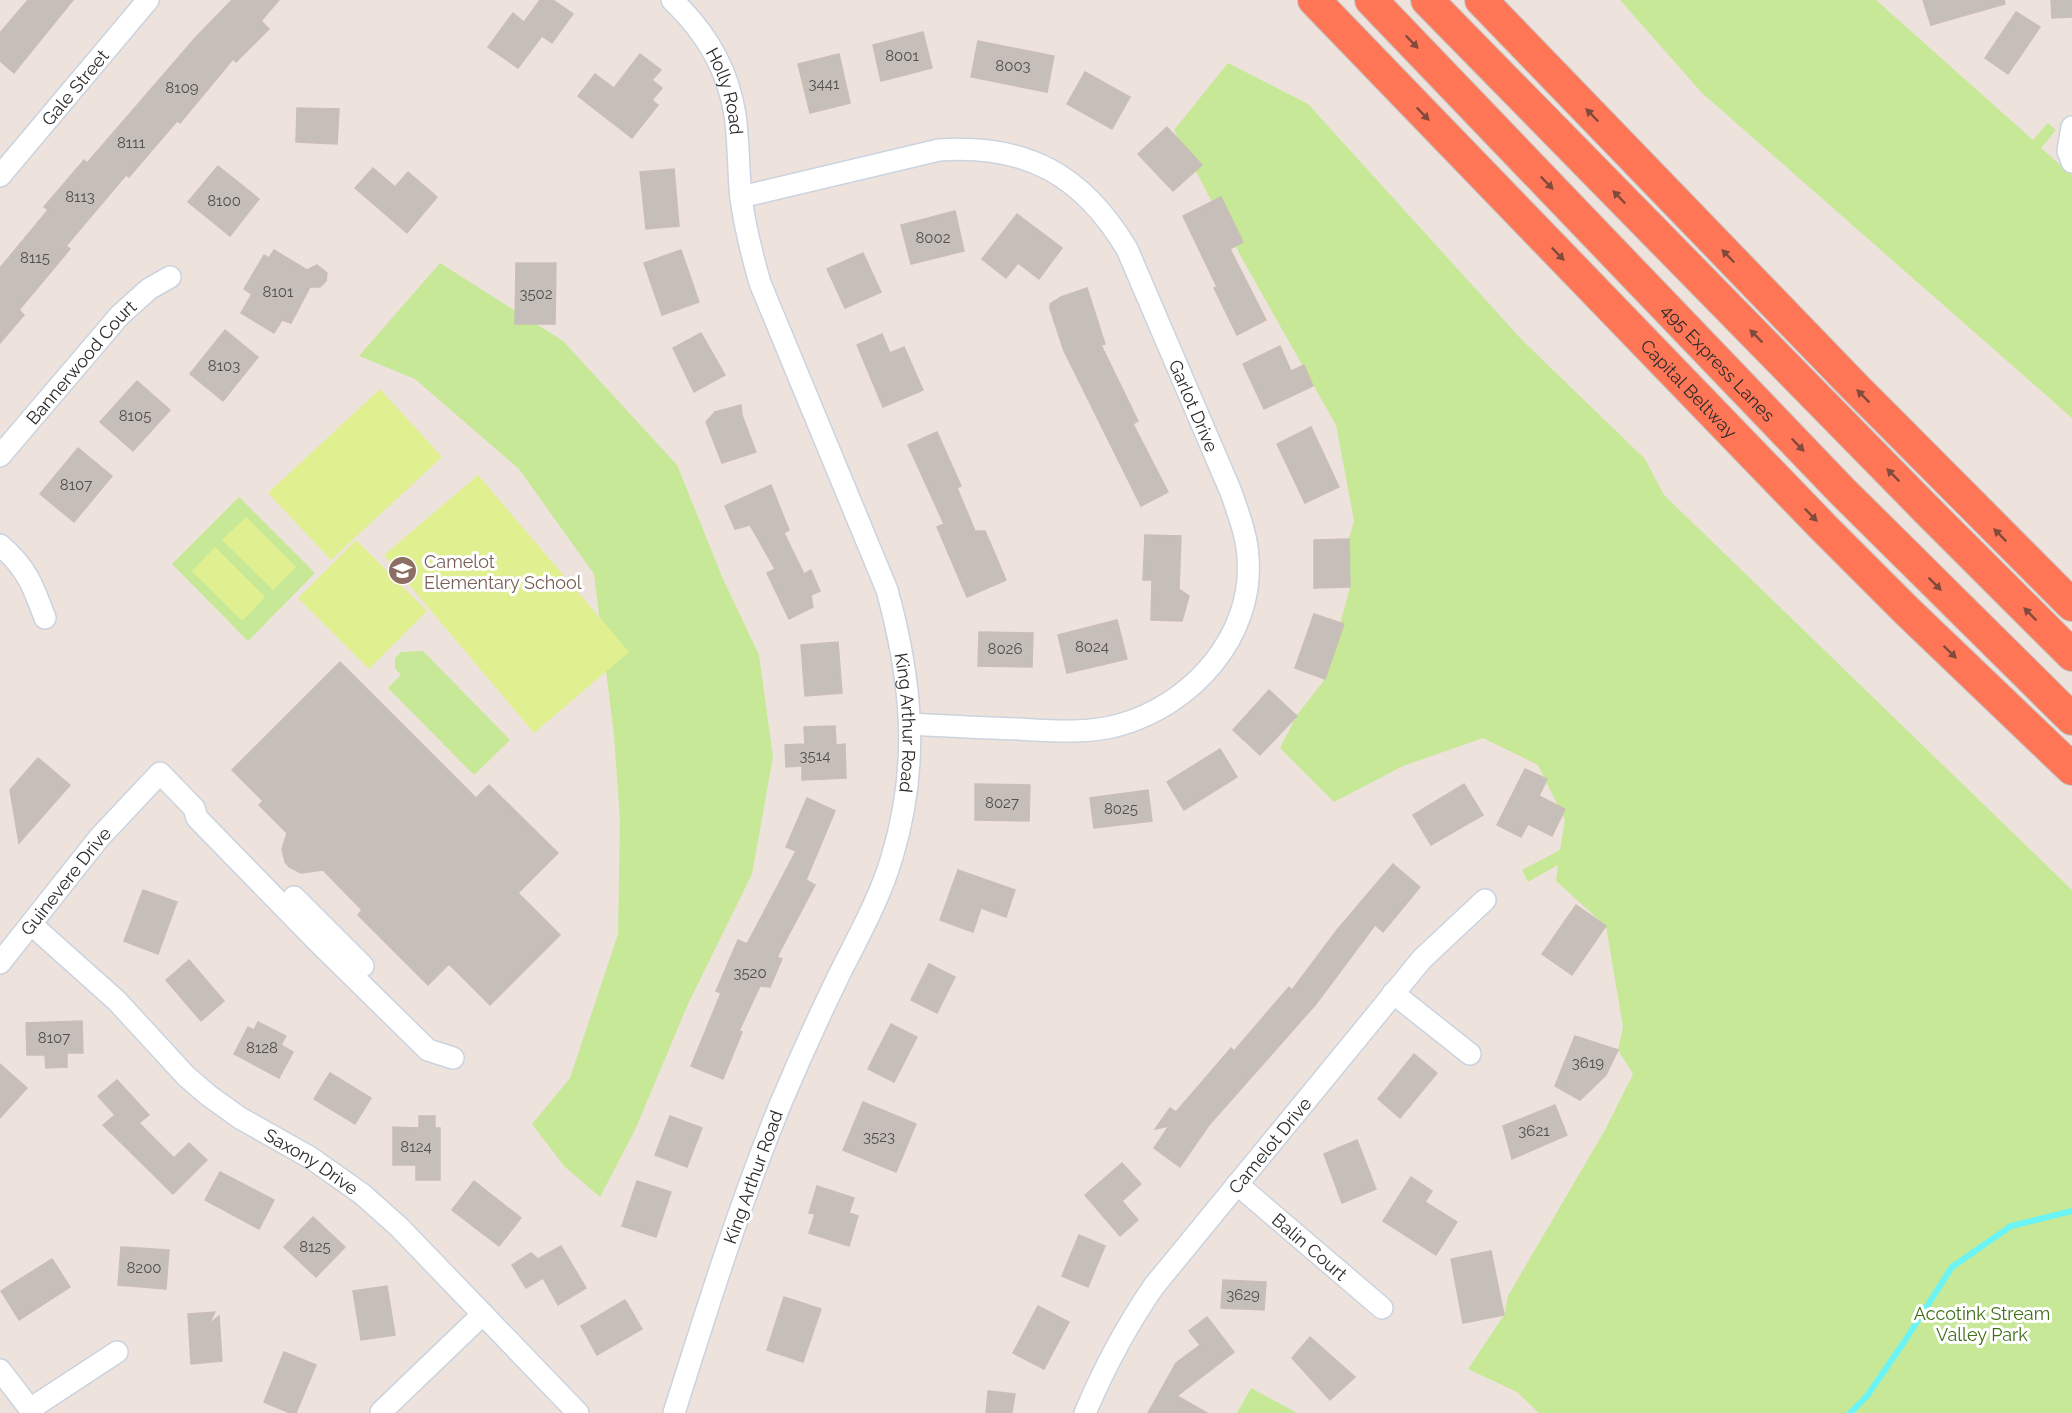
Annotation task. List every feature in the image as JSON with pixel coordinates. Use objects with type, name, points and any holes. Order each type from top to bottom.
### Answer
[{"type":"highway","points":[[1304,0],[1368,56]]},
{"type":"highway","name":"Capital Beltway","points":[[1314,0],[1824,528],[2072,769]]},
{"type":"highway","name":"495 Express Lanes","points":[[1371,0],[1841,490],[2072,719]]},
{"type":"highway","points":[[1427,0],[2072,655]]},
{"type":"highway","points":[[1481,0],[1854,387],[2072,605]]},
{"type":"street","name":"Gale Street","points":[[0,176],[148,0]]},
{"type":"street","name":"Holly Road","points":[[672,0],[702,33],[721,67],[735,115],[741,197]]},
{"type":"street","points":[[2072,127],[2068,151],[2072,162]]},
{"type":"street","name":"Garlot Drive","points":[[741,197],[939,150],[967,148],[996,151],[1023,158],[1050,169],[1093,202],[1112,224],[1127,249],[1223,472],[1244,530],[1248,558],[1248,584],[1233,634],[1217,659],[1204,673],[1175,699],[1148,715],[1119,726],[1096,729],[1051,730],[910,724]]},
{"type":"street","name":"King Arthur Road","points":[[674,1413],[731,1234],[780,1106],[818,1019],[876,900],[892,857],[902,814],[909,765],[910,724],[907,682],[898,632],[887,590],[760,283],[748,241],[741,197]]},
{"type":"street","name":"Bannerwood Court","points":[[0,456],[120,315],[149,289],[170,278]]},
{"type":"street","points":[[0,545],[13,556],[31,580],[45,618]]},
{"type":"street","name":"Guinevere Drive","points":[[0,963],[99,838],[160,773],[194,808]]},
{"type":"street","points":[[194,808],[206,811],[453,1058],[428,1050],[197,818],[194,808]]},
{"type":"street","name":"Camelot Drive","points":[[1085,1413],[1102,1371],[1126,1328],[1154,1286],[1393,993],[1422,960],[1485,900]]},
{"type":"street","name":"Saxony Drive","points":[[32,925],[117,1001],[186,1076],[208,1095],[240,1118],[311,1158],[362,1194],[399,1227],[578,1413]]},
{"type":"street","points":[[1393,993],[1470,1054]]},
{"type":"street","name":"Balin Court","points":[[1237,1184],[1382,1308]]},
{"type":"street","points":[[381,1412],[483,1314]]},
{"type":"street","points":[[0,1370],[32,1411],[117,1352]]},
{"type":"green space","points":[[1620,0],[1876,0],[2033,140],[2048,123],[2056,130],[2041,148],[2072,175],[2072,418],[1702,93]]},
{"type":"green space","name":"Accotink Stream Valley Park","points":[[1228,63],[1308,104],[1522,340],[1645,459],[1664,495],[2072,890],[2072,1413],[1539,1413],[1517,1392],[1468,1369],[1504,1315],[1508,1296],[1605,1130],[1633,1074],[1618,1050],[1623,1027],[1606,926],[1556,881],[1558,865],[1528,882],[1522,870],[1560,850],[1565,820],[1538,765],[1483,738],[1403,766],[1334,802],[1280,748],[1297,715],[1325,679],[1350,587],[1349,539],[1354,521],[1336,425],[1239,253],[1174,130]]},
{"type":"green space","points":[[440,263],[563,341],[677,465],[723,579],[759,655],[773,757],[752,874],[688,1004],[635,1130],[600,1197],[564,1166],[532,1124],[570,1078],[618,934],[620,819],[614,736],[594,574],[519,469],[415,379],[359,356]]},
{"type":"green space","points":[[380,389],[442,457],[331,560],[268,493]]},
{"type":"green space","points":[[478,475],[629,652],[534,733],[384,555]]},
{"type":"green space","points":[[239,497],[315,573],[248,641],[172,564]]},
{"type":"green space","points":[[246,517],[296,567],[273,590],[222,540]]},
{"type":"green space","points":[[356,540],[427,611],[369,669],[298,598]]},
{"type":"green space","points":[[215,547],[265,597],[242,621],[192,571]]},
{"type":"green space","points":[[423,651],[510,740],[474,775],[388,688],[401,675],[395,668],[395,658],[401,652]]},
{"type":"green space","points":[[1251,1388],[1297,1413],[1237,1413]]},
{"type":"building","points":[[28,0],[73,0],[14,73],[0,61],[0,33]]},
{"type":"building","points":[[232,0],[279,0],[261,21],[269,29],[236,62],[233,59],[180,123],[177,121],[129,177],[126,175],[66,246],[70,249],[19,310],[24,315],[0,343],[0,268],[48,210],[44,207],[84,160],[87,163],[196,37]]},
{"type":"building","points":[[540,0],[553,0],[573,14],[552,43],[542,36],[518,68],[488,47],[513,13],[524,22]]},
{"type":"building","points":[[1923,0],[2004,0],[2005,4],[1931,25]]},
{"type":"building","points":[[2051,0],[2072,0],[2072,17],[2052,18]]},
{"type":"building","points":[[2016,12],[2040,27],[2008,74],[1985,58]]},
{"type":"building","points":[[923,32],[932,68],[881,81],[873,45]]},
{"type":"building","points":[[978,41],[1054,56],[1047,92],[971,77]]},
{"type":"building","points":[[640,54],[661,70],[652,80],[662,88],[652,100],[658,105],[632,138],[578,96],[595,74],[614,88]]},
{"type":"building","points":[[839,54],[850,103],[810,113],[798,64]]},
{"type":"building","points":[[1085,72],[1130,97],[1112,129],[1067,104]]},
{"type":"building","points":[[297,108],[339,109],[337,144],[296,142]]},
{"type":"building","points":[[1167,127],[1202,165],[1173,191],[1138,154]]},
{"type":"building","points":[[218,166],[259,199],[230,236],[188,202]]},
{"type":"building","points":[[373,168],[395,187],[408,172],[437,197],[407,233],[355,188]]},
{"type":"building","points":[[674,169],[679,226],[646,229],[640,172]]},
{"type":"building","points":[[1221,197],[1243,242],[1230,249],[1266,320],[1237,335],[1183,216]]},
{"type":"building","points":[[955,211],[964,251],[911,264],[901,225]]},
{"type":"building","points":[[1017,214],[1062,248],[1039,279],[1018,263],[1006,278],[982,259]]},
{"type":"building","points":[[274,250],[307,270],[317,265],[327,273],[326,281],[320,287],[310,287],[291,323],[282,320],[274,333],[241,313],[252,294],[244,289],[264,255],[269,258]]},
{"type":"building","points":[[681,250],[699,302],[662,315],[644,263]]},
{"type":"building","points":[[863,253],[881,292],[845,308],[827,269]]},
{"type":"building","points":[[516,263],[556,263],[555,324],[515,324]]},
{"type":"building","points":[[1087,288],[1105,344],[1101,345],[1138,421],[1133,424],[1168,492],[1141,506],[1064,351],[1050,309],[1050,304],[1061,297]]},
{"type":"building","points":[[225,330],[258,357],[223,401],[190,374]]},
{"type":"building","points":[[701,333],[725,375],[694,392],[673,348]]},
{"type":"building","points":[[882,334],[890,353],[904,347],[923,390],[883,407],[857,345]]},
{"type":"building","points":[[1280,346],[1291,371],[1304,365],[1313,386],[1264,409],[1243,364]]},
{"type":"building","points":[[137,381],[170,410],[133,451],[100,422]]},
{"type":"building","points":[[741,405],[742,415],[756,452],[722,463],[706,422],[715,412]]},
{"type":"building","points":[[1311,427],[1339,487],[1305,503],[1277,444]]},
{"type":"building","points":[[937,432],[961,486],[957,488],[975,531],[985,531],[1006,580],[967,597],[937,527],[944,524],[908,445]]},
{"type":"building","points":[[78,448],[112,476],[74,522],[40,494]]},
{"type":"building","points":[[771,485],[789,530],[784,533],[804,574],[811,570],[820,591],[811,595],[813,607],[789,619],[767,573],[775,569],[750,525],[735,529],[725,506]]},
{"type":"building","points":[[1145,535],[1181,536],[1179,589],[1189,596],[1182,621],[1151,620],[1152,580],[1143,580]]},
{"type":"building","points":[[1349,539],[1350,587],[1314,588],[1314,540]]},
{"type":"building","points":[[1314,614],[1344,624],[1325,679],[1295,668]]},
{"type":"building","points":[[1117,620],[1127,659],[1067,673],[1058,635]]},
{"type":"building","points":[[979,632],[1033,633],[1032,667],[978,666]]},
{"type":"building","points":[[838,642],[842,693],[805,696],[801,645]]},
{"type":"building","points":[[340,662],[476,798],[489,785],[558,853],[518,893],[560,935],[490,1005],[449,964],[428,985],[358,915],[362,910],[323,870],[301,873],[289,867],[285,862],[282,849],[287,833],[259,805],[263,801],[232,770]]},
{"type":"building","points":[[1269,690],[1297,716],[1260,755],[1233,730]]},
{"type":"building","points":[[835,726],[836,745],[845,744],[846,778],[802,780],[802,766],[786,767],[785,745],[805,744],[804,727]]},
{"type":"building","points":[[1220,749],[1237,777],[1184,810],[1167,782]]},
{"type":"building","points":[[38,758],[70,785],[19,843],[10,790]]},
{"type":"building","points":[[1525,769],[1547,779],[1539,796],[1565,809],[1552,836],[1528,824],[1521,837],[1497,825]]},
{"type":"building","points":[[975,784],[1030,785],[1029,821],[975,820]]},
{"type":"building","points":[[1464,784],[1483,815],[1431,845],[1413,815]]},
{"type":"building","points":[[1148,790],[1152,821],[1094,828],[1090,798]]},
{"type":"building","points":[[807,798],[835,811],[806,880],[815,885],[777,957],[782,959],[770,987],[760,986],[739,1031],[742,1032],[723,1079],[691,1066],[721,993],[716,991],[738,940],[747,944],[796,851],[786,847]]},
{"type":"building","points":[[1393,864],[1420,887],[1383,932],[1375,925],[1316,1004],[1209,1125],[1180,1167],[1154,1148],[1169,1126],[1155,1129],[1170,1108],[1176,1112],[1231,1048],[1234,1051],[1289,987],[1292,990],[1337,930]]},
{"type":"building","points":[[958,870],[1015,890],[1006,917],[981,908],[973,932],[940,920]]},
{"type":"building","points":[[143,890],[177,902],[158,954],[124,941]]},
{"type":"building","points":[[1576,905],[1606,926],[1572,975],[1542,954]]},
{"type":"building","points":[[189,960],[224,1001],[201,1021],[166,980]]},
{"type":"building","points":[[929,964],[955,977],[937,1013],[911,1000]]},
{"type":"building","points":[[82,1021],[83,1053],[67,1053],[67,1067],[46,1068],[45,1055],[27,1055],[26,1023]]},
{"type":"building","points":[[258,1022],[286,1036],[281,1045],[293,1052],[279,1078],[234,1054],[248,1027],[254,1030]]},
{"type":"building","points":[[891,1024],[917,1037],[894,1082],[868,1069]]},
{"type":"building","points":[[1575,1036],[1618,1050],[1606,1075],[1580,1100],[1555,1086]]},
{"type":"building","points":[[1414,1054],[1437,1073],[1400,1118],[1378,1099]]},
{"type":"building","points":[[0,1064],[27,1088],[0,1118]]},
{"type":"building","points":[[330,1073],[371,1098],[355,1124],[314,1099]]},
{"type":"building","points":[[117,1080],[149,1115],[139,1123],[174,1158],[189,1143],[207,1160],[173,1194],[103,1125],[115,1115],[98,1096]]},
{"type":"building","points":[[863,1102],[916,1124],[896,1172],[843,1150]]},
{"type":"building","points":[[1555,1105],[1567,1135],[1512,1159],[1503,1126]]},
{"type":"building","points":[[419,1116],[435,1116],[435,1128],[440,1128],[440,1180],[416,1180],[416,1165],[393,1165],[393,1127],[419,1128]]},
{"type":"building","points":[[670,1116],[702,1128],[687,1167],[655,1155]]},
{"type":"building","points":[[1357,1140],[1376,1189],[1342,1203],[1324,1154]]},
{"type":"building","points":[[1122,1163],[1141,1184],[1122,1201],[1138,1220],[1120,1236],[1085,1195]]},
{"type":"building","points":[[220,1172],[274,1200],[259,1229],[205,1200]]},
{"type":"building","points":[[1411,1177],[1432,1191],[1425,1202],[1457,1222],[1436,1255],[1383,1221]]},
{"type":"building","points":[[474,1181],[521,1218],[499,1246],[452,1210]]},
{"type":"building","points":[[637,1181],[671,1192],[656,1237],[622,1226]]},
{"type":"building","points":[[817,1186],[854,1198],[849,1213],[858,1216],[849,1246],[809,1233],[815,1214],[809,1213]]},
{"type":"building","points":[[313,1217],[345,1247],[316,1277],[284,1247]]},
{"type":"building","points":[[1079,1235],[1105,1246],[1088,1287],[1062,1276]]},
{"type":"building","points":[[561,1246],[586,1288],[558,1305],[543,1278],[526,1288],[512,1265],[531,1253],[538,1259]]},
{"type":"building","points":[[121,1247],[169,1250],[166,1289],[118,1285]]},
{"type":"building","points":[[1491,1251],[1504,1315],[1463,1323],[1451,1259]]},
{"type":"building","points":[[52,1259],[70,1287],[19,1320],[1,1291]]},
{"type":"building","points":[[1223,1280],[1266,1282],[1264,1310],[1221,1308]]},
{"type":"building","points":[[387,1286],[395,1335],[361,1340],[353,1291]]},
{"type":"building","points":[[784,1297],[821,1309],[803,1362],[767,1350]]},
{"type":"building","points":[[625,1300],[642,1329],[597,1355],[581,1326]]},
{"type":"building","points":[[1038,1306],[1069,1322],[1044,1369],[1013,1353]]},
{"type":"building","points":[[215,1312],[209,1324],[219,1316],[222,1361],[191,1364],[188,1314]]},
{"type":"building","points":[[1207,1317],[1234,1352],[1177,1396],[1207,1413],[1148,1413],[1176,1363],[1200,1345],[1189,1331]]},
{"type":"building","points":[[1310,1337],[1355,1377],[1330,1400],[1292,1358]]},
{"type":"building","points":[[284,1352],[316,1365],[296,1413],[290,1413],[264,1402]]},
{"type":"building","points":[[988,1391],[1015,1394],[1012,1413],[986,1413]]},
{"type":"waterway","points":[[1850,1413],[1867,1396],[1952,1267],[2011,1226],[2072,1211]]},
{"type":"place","name":"Camelot Elementary School","points":[[403,571]]}]
